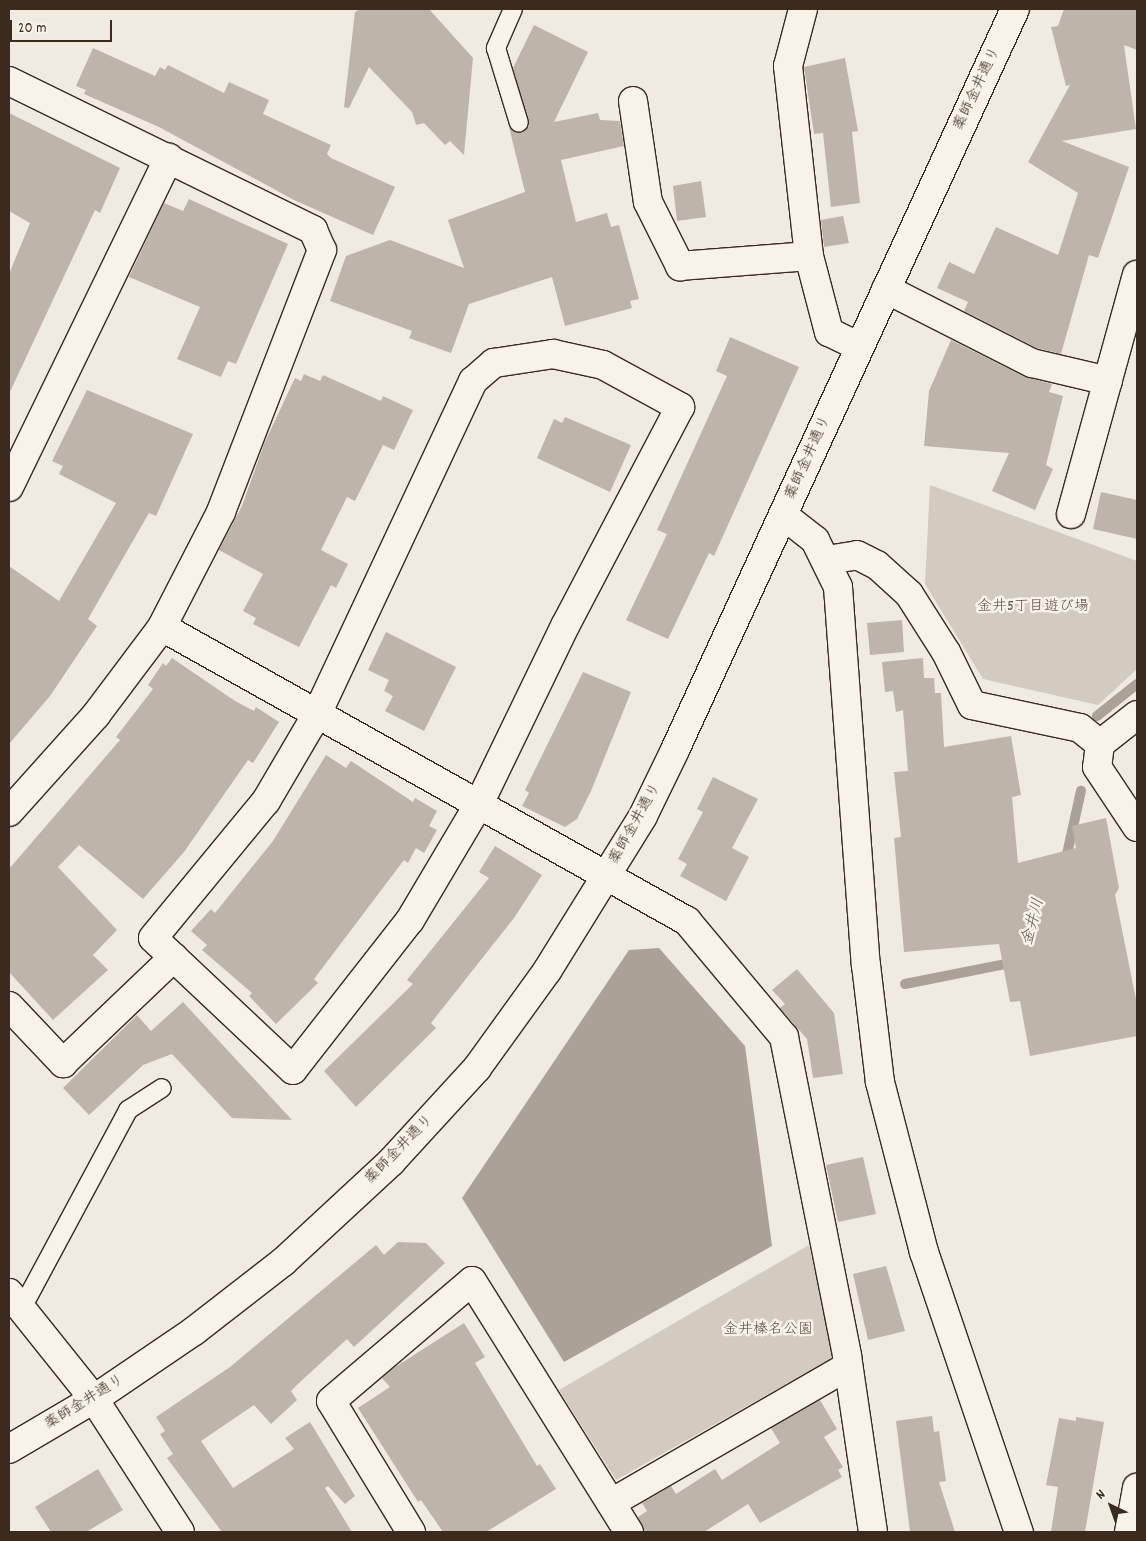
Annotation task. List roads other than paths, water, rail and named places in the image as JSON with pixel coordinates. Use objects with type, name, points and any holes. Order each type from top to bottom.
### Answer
[{"type":"street","points":[[803,9],[788,66],[809,256],[829,332],[860,347]]},
{"type":"street","name":"薬師金井通り","points":[[9,1448],[94,1399],[194,1331],[283,1262],[391,1162],[477,1068],[548,972],[608,876],[676,750],[1015,9]]},
{"type":"street","points":[[9,81],[313,230],[322,250],[221,512],[162,627],[96,715],[9,812]]},
{"type":"street","points":[[633,101],[648,202],[680,266],[809,256]]},
{"type":"street","points":[[9,487],[169,158]]},
{"type":"street","points":[[1071,514],[1137,276]]},
{"type":"street","points":[[886,289],[1032,363],[1108,381]]},
{"type":"street","points":[[552,354],[603,365],[680,407],[565,626],[479,804],[410,920],[293,1070],[153,938],[266,801],[317,714],[474,381],[494,363],[552,354]]},
{"type":"street","points":[[783,515],[814,540],[828,560],[841,604],[866,965],[880,1082],[924,1252],[1019,1532]]},
{"type":"street","points":[[828,560],[857,555],[877,565],[909,594],[946,652],[972,705],[1080,728],[1100,744]]},
{"type":"street","points":[[162,627],[687,921],[784,1037],[848,1366],[873,1532]]},
{"type":"street","points":[[1137,715],[1100,744],[1097,767],[1137,827]]},
{"type":"street","points":[[9,1006],[64,1063],[174,957]]},
{"type":"street","points":[[411,1532],[331,1400],[472,1282],[629,1532]]},
{"type":"street","points":[[15,1301],[94,1399],[180,1532]]},
{"type":"street","points":[[611,1503],[848,1366]]},
{"type":"street","points":[[1129,1532],[1137,1488]]},
{"type":"lane","points":[[513,9],[496,48],[519,123]]},
{"type":"lane","points":[[15,1301],[128,1110],[162,1088]]},
{"type":"waterway","name":"金井川","points":[[1097,716],[1137,684]]},
{"type":"waterway","name":"金井川","points":[[1065,863],[1081,791]]},
{"type":"waterway","name":"金井川","points":[[905,984],[1015,962]]},
{"type":"park label","name":"金井5丁目遊び場","points":[[1033,608]]},
{"type":"park label","name":"金井榛名公園","points":[[768,1331]]}]
